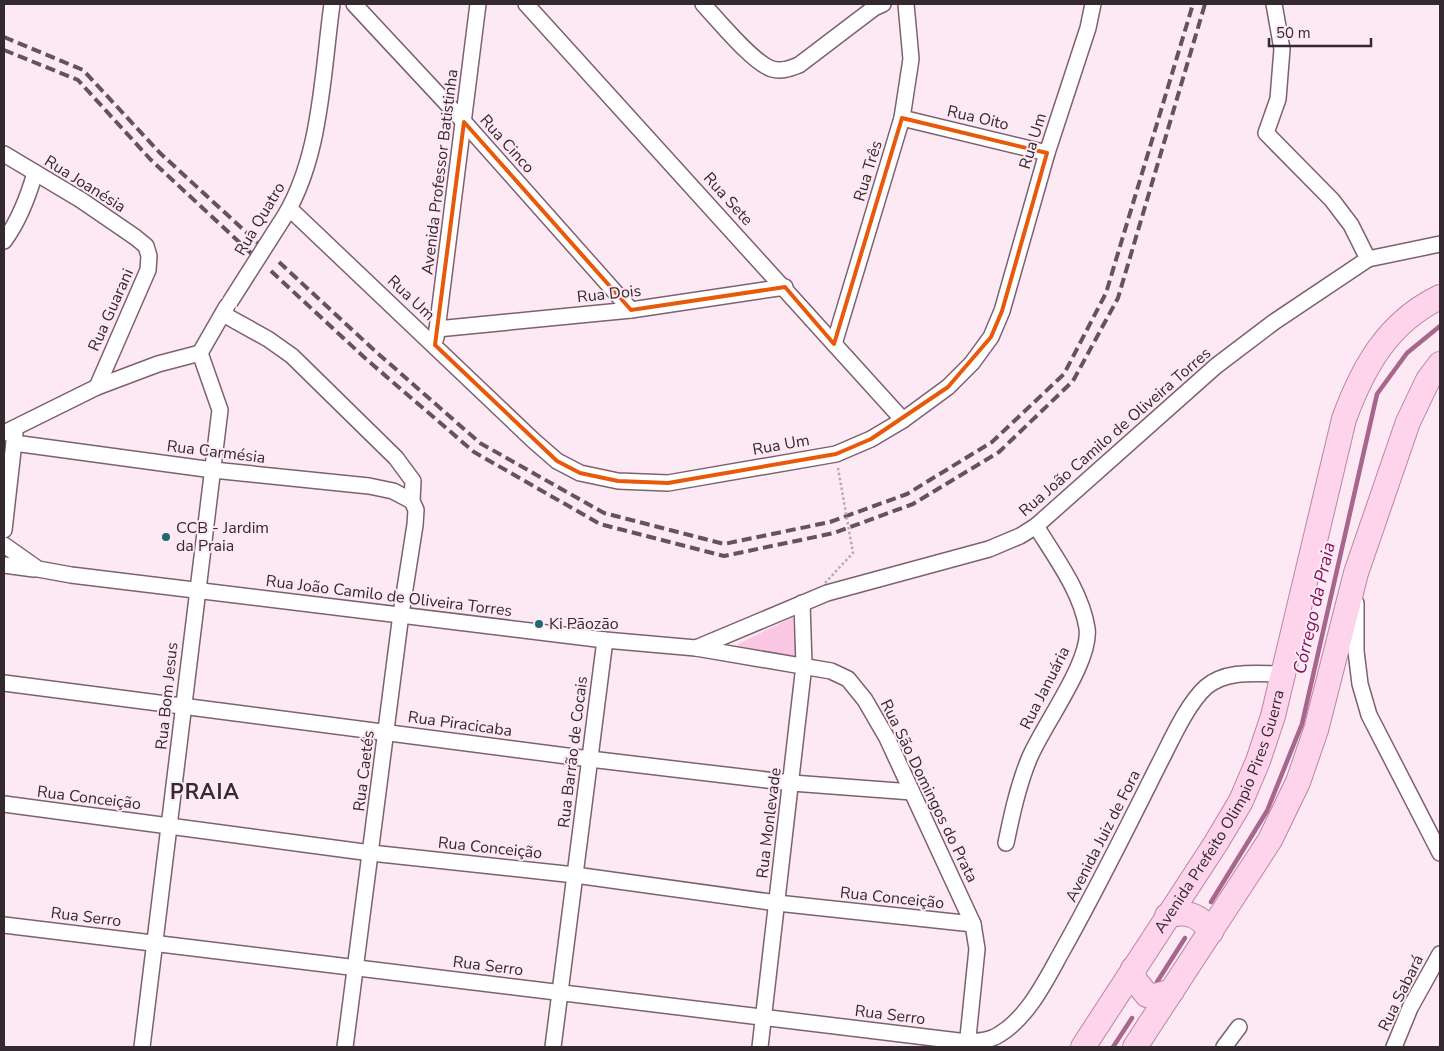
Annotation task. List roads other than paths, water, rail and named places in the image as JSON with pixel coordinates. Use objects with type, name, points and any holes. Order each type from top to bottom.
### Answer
[{"type":"main road","name":"Avenida Prefeito Olimpio Pires Guerra","points":[[1083,1047],[1216,843],[1241,801],[1258,761],[1283,674],[1344,419],[1358,381],[1379,347],[1402,323],[1428,303],[1440,297]]},
{"type":"main road","points":[[1135,1047],[1270,840],[1298,782],[1316,730],[1356,573],[1408,422],[1428,380],[1440,364]]},
{"type":"main road","points":[[1168,916],[1187,913],[1194,915],[1202,920],[1211,932]]},
{"type":"main road","points":[[1133,969],[1134,979],[1147,995],[1156,996],[1172,991]]},
{"type":"street","name":"Rua Quatro","points":[[200,353],[226,308],[290,209],[304,180],[311,149],[332,4]]},
{"type":"street","name":"Rua Cinco","points":[[354,4],[464,122],[631,310]]},
{"type":"street","name":"Avenida Professor Batistinha","points":[[435,345],[478,4]]},
{"type":"street","name":"Rua Sete","points":[[526,4],[785,287],[903,420]]},
{"type":"street","points":[[703,4],[759,60],[772,69],[785,70],[800,65],[876,5]]},
{"type":"street","name":"Rua Três","points":[[834,344],[902,118],[911,59],[906,4]]},
{"type":"street","name":"Rua Um","points":[[290,209],[557,461],[580,473],[618,481],[668,483],[836,454],[871,439],[903,420],[948,387],[972,363],[991,337],[1002,311],[1046,152],[1088,28],[1093,4]]},
{"type":"street","points":[[1274,4],[1282,49],[1278,98],[1266,133],[1332,200],[1351,225],[1368,259]]},
{"type":"street","name":"Rua Oito","points":[[902,118],[1046,152]]},
{"type":"street","name":"Rua Joanésia","points":[[4,154],[120,226],[146,246]]},
{"type":"street","points":[[4,241],[12,231],[28,196],[35,173]]},
{"type":"street","name":"Rua João Camilo de Oliveira Torres","points":[[4,545],[38,569],[196,591],[402,614],[605,640],[696,648],[827,593],[989,549],[1020,536],[1036,526],[1216,366],[1274,322],[1368,259],[1440,244]]},
{"type":"street","name":"Rua Guarani","points":[[97,387],[148,270],[150,256],[146,246]]},
{"type":"street","name":"Rua Dois","points":[[437,329],[631,310],[785,287]]},
{"type":"street","name":"Rua Caetés","points":[[226,308],[292,356],[408,471],[413,480],[412,501],[416,510],[415,525],[386,732],[346,1047]]},
{"type":"street","points":[[4,530],[11,435],[97,387],[158,364],[200,353]]},
{"type":"street","name":"Rua Bom Jesus","points":[[142,1047],[170,826],[196,591],[220,410],[200,353]]},
{"type":"street","name":"Rua Carmésia","points":[[11,435],[212,470],[369,486],[392,491],[412,501]]},
{"type":"street","name":"Rua Januária","points":[[1006,843],[1016,796],[1029,759],[1083,656],[1087,629],[1082,609],[1067,578],[1036,526]]},
{"type":"street","points":[[4,564],[38,569]]},
{"type":"street","points":[[1356,573],[1356,651],[1360,684],[1369,715],[1440,853]]},
{"type":"street","name":"Rua Monlevade","points":[[760,1047],[792,783],[804,665],[802,603]]},
{"type":"street","name":"Rua Barrão de Cocais","points":[[553,1047],[605,640]]},
{"type":"street","name":"Rua São Domingos do Prata","points":[[696,648],[831,671],[848,679],[866,700],[912,792],[973,924],[977,949],[967,1045]]},
{"type":"street","name":"Avenida Juiz de Fora","points":[[967,1045],[986,1041],[1000,1034],[1029,1005],[1085,911],[1174,734],[1207,686],[1227,676],[1283,674]]},
{"type":"street","name":"Rua Piracicaba","points":[[4,684],[590,759],[792,783],[912,792]]},
{"type":"street","name":"Rua Conceição","points":[[4,804],[371,853],[575,875],[777,903],[973,924]]},
{"type":"street","name":"Rua Serro","points":[[4,925],[763,1016],[967,1045]]},
{"type":"street","name":"Rua Sabará","points":[[1394,1047],[1410,1008],[1440,954]]},
{"type":"street","points":[[1224,1047],[1239,1027]]},
{"type":"waterway","name":"Córrego da Praia","points":[[1211,902],[1267,811],[1302,724],[1377,394],[1407,353],[1440,326]]},
{"type":"waterway","name":"Córrego da Praia","points":[[1157,982],[1185,938]]},
{"type":"waterway","name":"Córrego da Praia","points":[[1113,1047],[1132,1018]]},
{"type":"railway","points":[[279,262],[374,350],[480,443],[604,513],[724,544],[830,522],[907,494],[992,442],[1064,374],[1106,293],[1193,4]]},
{"type":"railway","points":[[271,271],[366,359],[474,452],[600,524],[724,556],[834,533],[913,504],[999,452],[1073,381],[1118,298],[1205,4]]},
{"type":"railway","points":[[4,37],[83,70],[160,153],[259,244]]},
{"type":"railway","points":[[4,50],[78,80],[151,160],[252,254]]},
{"type":"place","name":"CCB - Jardim da Praia","points":[[166,537]]},
{"type":"place","name":"Ki Pãozão","points":[[539,624]]},
{"type":"district","name":"PRAIA","points":[[205,792]]}]
